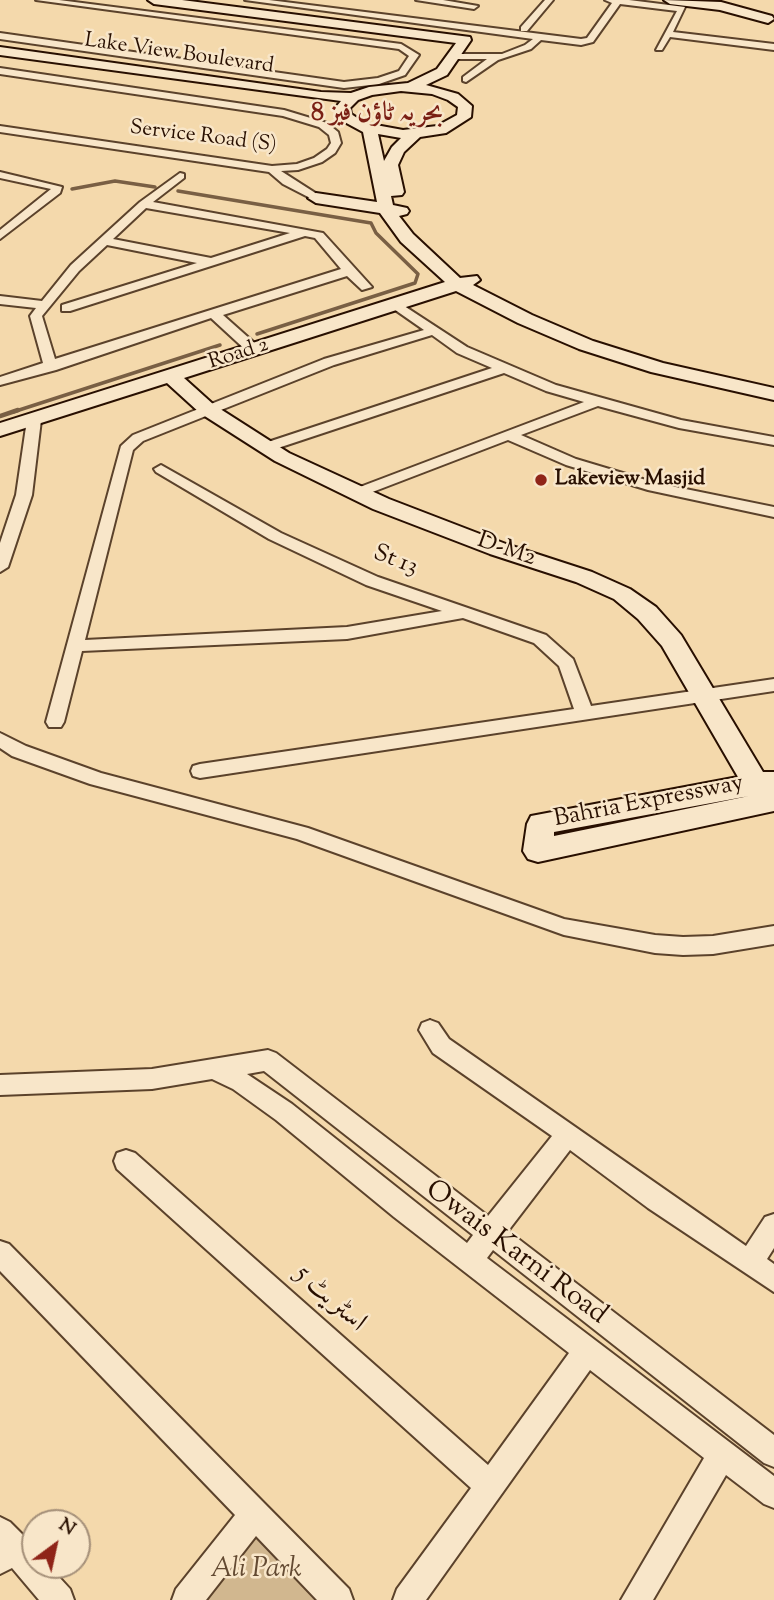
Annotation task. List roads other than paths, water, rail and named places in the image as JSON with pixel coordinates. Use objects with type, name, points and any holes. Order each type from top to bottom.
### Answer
[{"type":"main road","points":[[154,0],[457,32],[465,43],[455,56],[442,72],[412,88]]},
{"type":"main road","points":[[670,0],[722,6],[772,23]]},
{"type":"main road","name":"Lake View Boulevard","points":[[0,51],[348,102]]},
{"type":"main road","name":"Lake View Boulevard","points":[[0,56],[348,102]]},
{"type":"main road","points":[[442,72],[444,93]]},
{"type":"main road","points":[[412,88],[444,93],[465,106],[464,117],[451,126],[414,134],[370,130],[348,120],[348,102],[379,89],[412,88]]},
{"type":"main road","points":[[370,130],[395,210],[407,238],[457,284],[525,319],[586,345],[680,373],[774,394]]},
{"type":"main road","points":[[395,210],[396,192],[390,165],[397,150],[414,134]]},
{"type":"main road","points":[[316,198],[395,210],[448,259],[477,278],[531,307],[595,336],[702,367],[774,382]]},
{"type":"main road","name":"Road 2","points":[[0,430],[477,278]]},
{"type":"main road","name":"D-M2","points":[[171,376],[207,409],[282,457],[357,493],[498,549],[583,577],[622,594],[647,613],[672,640],[702,697],[767,792]]},
{"type":"main road","name":"Bahria Expressway","points":[[767,792],[538,851],[541,824],[767,792]]},
{"type":"street","points":[[0,36],[344,85],[379,81],[402,73],[414,55],[401,47],[40,0]]},
{"type":"street","points":[[249,0],[457,32],[538,36],[587,42],[614,1],[681,9],[659,48]]},
{"type":"street","points":[[421,0],[477,3]]},
{"type":"street","points":[[524,29],[549,0]]},
{"type":"street","points":[[457,32],[477,3]]},
{"type":"street","points":[[165,16],[181,4]]},
{"type":"street","points":[[667,34],[774,47]]},
{"type":"street","points":[[466,79],[494,59],[528,47],[536,42],[538,36]]},
{"type":"street","points":[[455,56],[494,59]]},
{"type":"street","name":"Service Road (S)","points":[[0,71],[284,113],[323,125],[334,134],[335,144],[331,151],[318,160],[298,167],[272,169],[0,129]]},
{"type":"street","points":[[272,169],[287,182],[316,198]]},
{"type":"street","points":[[0,175],[57,187],[56,191],[0,236]]},
{"type":"street","points":[[51,367],[36,316],[75,268],[144,204],[180,176]]},
{"type":"street","points":[[144,204],[319,235],[366,287]]},
{"type":"street","points":[[66,307],[306,232]]},
{"type":"street","points":[[105,240],[208,261]]},
{"type":"street","points":[[0,382],[349,271]]},
{"type":"street","points":[[0,300],[44,305]]},
{"type":"street","points":[[395,304],[462,350],[551,388],[679,425],[774,441]]},
{"type":"street","points":[[214,314],[254,350]]},
{"type":"street","points":[[55,722],[126,449],[138,438],[207,409],[330,362],[433,331]]},
{"type":"street","points":[[267,447],[504,368]]},
{"type":"street","points":[[357,493],[598,401]]},
{"type":"street","points":[[0,567],[5,541],[24,495],[34,420]]},
{"type":"street","points":[[508,435],[571,462],[653,487],[774,512]]},
{"type":"street","name":"St 13","points":[[161,469],[275,536],[372,581],[540,639],[567,663],[585,714]]},
{"type":"street","points":[[75,646],[347,633],[464,613]]},
{"type":"street","points":[[200,771],[774,684]]},
{"type":"street","points":[[0,740],[19,751],[97,779],[301,832],[416,876],[564,926],[654,944],[683,946],[713,945],[774,935]]},
{"type":"street","points":[[430,1030],[441,1046],[657,1200],[774,1279]]},
{"type":"street","name":"Owais Karni Road","points":[[0,1086],[152,1079],[268,1060],[774,1453]]},
{"type":"street","name":"Owais Karni Road","points":[[214,1069],[241,1082],[284,1112],[774,1494]]},
{"type":"street","points":[[470,1259],[568,1134]]},
{"type":"street","name":"اسٹریٹ 5","points":[[126,1161],[490,1486]]},
{"type":"street","points":[[750,1263],[774,1226]]},
{"type":"street","points":[[0,1253],[338,1600]]},
{"type":"street","points":[[408,1600],[588,1350]]},
{"type":"street","points":[[636,1600],[722,1454]]},
{"type":"street","points":[[187,1600],[255,1514]]},
{"type":"street","points":[[4,1545],[59,1600]]},
{"type":"waterway","points":[[72,189],[115,181],[155,187]]},
{"type":"waterway","points":[[178,191],[371,223],[376,233],[418,274],[415,283],[257,334]]},
{"type":"waterway","points":[[13,412],[220,345]]},
{"type":"waterway","points":[[0,416],[18,410]]},
{"type":"place","name":"Lakeview Masjid","points":[[541,480]]},
{"type":"district","name":"بحریہ ٹاؤن فیز 8","points":[[377,116]]},
{"type":"park label","name":"Ali Park","points":[[256,1571]]}]
